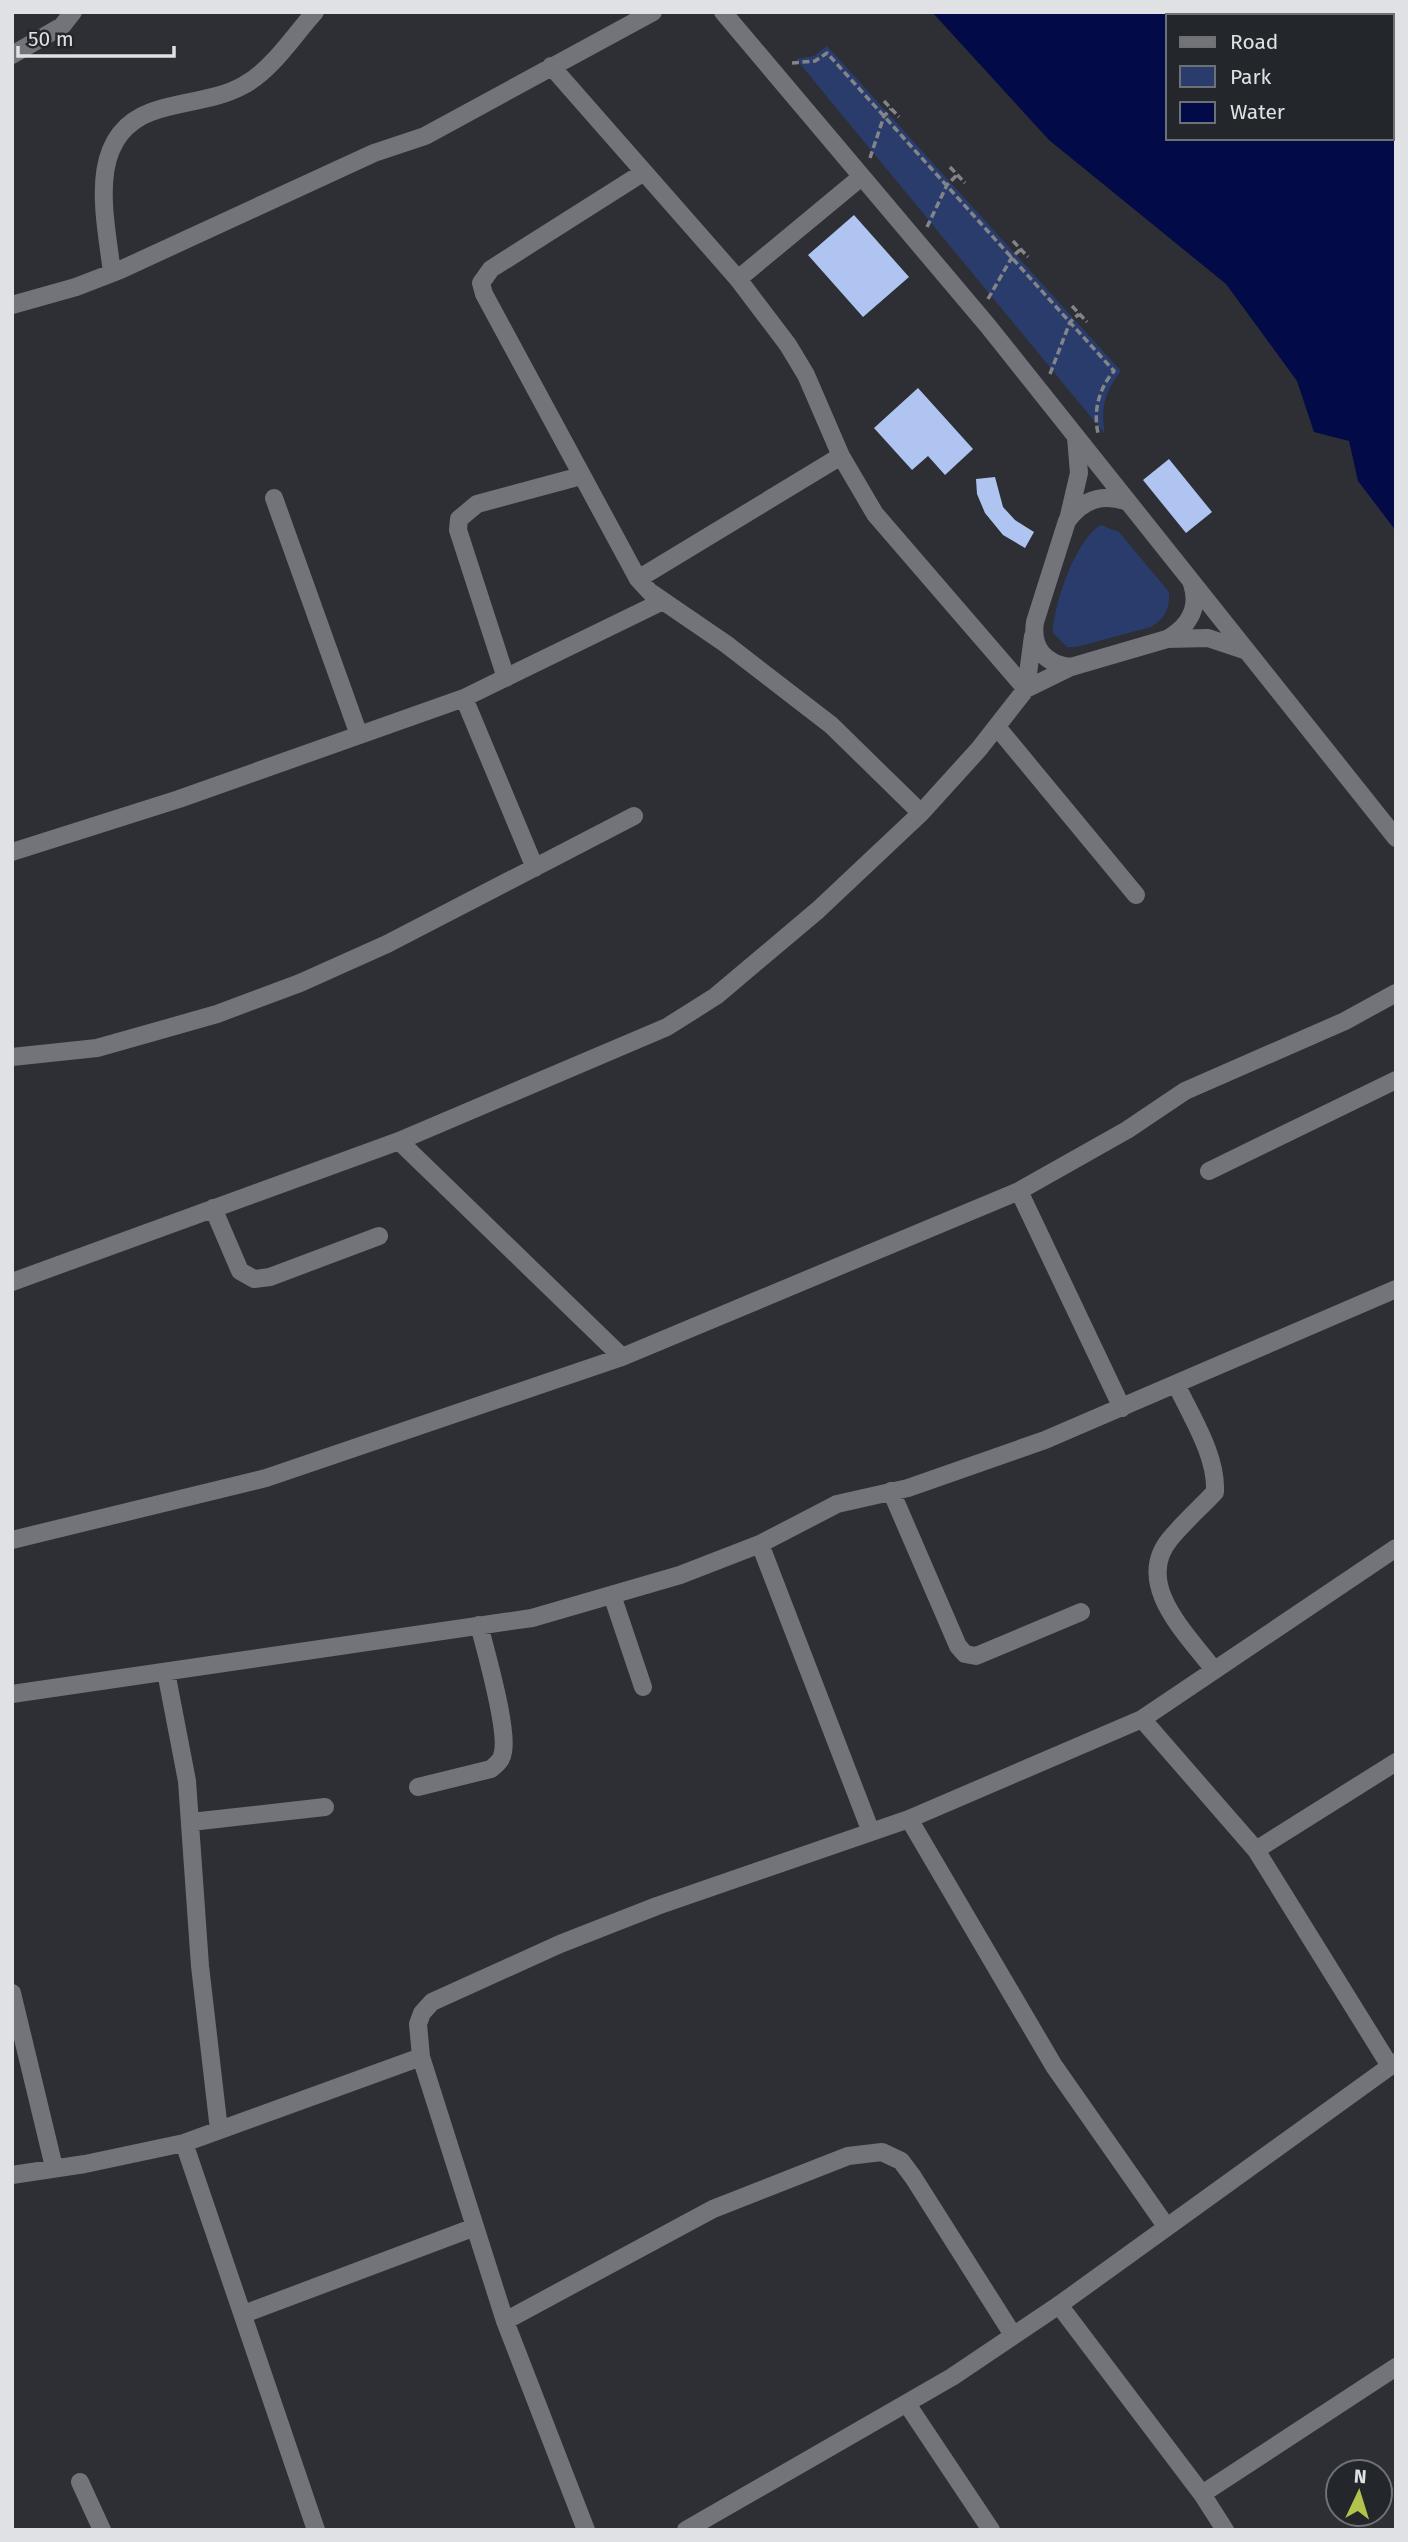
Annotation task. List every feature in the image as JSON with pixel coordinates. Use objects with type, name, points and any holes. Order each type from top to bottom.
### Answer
[{"type":"street","points":[[12,55],[62,26],[73,12]]},
{"type":"street","points":[[112,273],[104,197],[106,159],[117,137],[132,122],[151,112],[245,85],[264,69],[315,12]]},
{"type":"street","points":[[12,305],[112,273],[354,162],[425,136],[653,12]]},
{"type":"street","points":[[723,12],[860,178],[988,326],[1396,838]]},
{"type":"street","points":[[551,66],[738,279],[788,345],[806,375],[841,456],[875,514],[1026,689]]},
{"type":"street","points":[[644,173],[491,269],[481,283],[484,294],[638,579],[663,601],[726,644],[831,725],[921,813]]},
{"type":"street","points":[[738,279],[860,178]]},
{"type":"street","points":[[1026,689],[1033,633],[1068,522],[1079,473],[1076,437]]},
{"type":"street","points":[[638,579],[841,456]]},
{"type":"street","points":[[506,678],[458,530],[459,519],[477,504],[581,476]]},
{"type":"street","points":[[1068,522],[1075,510],[1100,497],[1128,502]]},
{"type":"street","points":[[274,498],[359,736]]},
{"type":"street","points":[[1167,639],[1189,621],[1195,594],[1192,584]]},
{"type":"street","points":[[12,852],[179,799],[464,698],[663,601]]},
{"type":"street","points":[[1033,633],[1035,643],[1049,661],[1071,667]]},
{"type":"street","points":[[12,1282],[399,1141],[636,1041],[690,1013],[781,944],[921,813],[997,727],[1026,689],[1071,667],[1167,639],[1209,638],[1244,650]]},
{"type":"street","points":[[464,698],[536,867]]},
{"type":"street","points":[[997,727],[1136,895]]},
{"type":"street","points":[[12,1057],[97,1048],[217,1014],[387,944],[634,816]]},
{"type":"street","points":[[12,1541],[266,1478],[622,1357],[1019,1191],[1127,1130],[1185,1091],[1345,1021],[1396,993]]},
{"type":"street","points":[[1209,1171],[1396,1080]]},
{"type":"street","points":[[399,1141],[622,1357]]},
{"type":"street","points":[[1019,1191],[1122,1408]]},
{"type":"street","points":[[213,1208],[240,1271],[254,1279],[270,1277],[379,1236]]},
{"type":"street","points":[[12,1694],[532,1618],[612,1595],[680,1575],[760,1544],[837,1504],[976,1466],[1122,1408],[1396,1289]]},
{"type":"street","points":[[1176,1384],[1209,1456],[1216,1480],[1215,1492],[1169,1540],[1158,1560],[1157,1584],[1169,1608],[1213,1670]]},
{"type":"street","points":[[891,1491],[958,1646],[965,1654],[976,1656],[1081,1612]]},
{"type":"street","points":[[760,1544],[871,1832]]},
{"type":"street","points":[[586,2530],[505,2321],[421,2057],[418,2039],[422,2013],[432,2003],[457,1990],[560,1944],[657,1906],[909,1819],[1142,1719],[1396,1548]]},
{"type":"street","points":[[612,1595],[643,1688]]},
{"type":"street","points":[[418,1787],[491,1769],[500,1762],[504,1750],[494,1680],[479,1625]]},
{"type":"street","points":[[166,1672],[183,1754],[191,1822],[200,1966],[219,2130]]},
{"type":"street","points":[[686,2530],[953,2377],[1059,2305],[1393,2064],[1256,1850],[1142,1719]]},
{"type":"street","points":[[1256,1850],[1396,1762]]},
{"type":"street","points":[[191,1822],[325,1807]]},
{"type":"street","points":[[909,1819],[1054,2066],[1166,2226]]},
{"type":"street","points":[[12,1993],[54,2167]]},
{"type":"street","points":[[12,2175],[85,2164],[184,2143],[421,2057]]},
{"type":"street","points":[[184,2143],[316,2530]]},
{"type":"street","points":[[505,2321],[713,2209],[848,2156],[882,2152],[901,2161],[914,2177],[1013,2335]]},
{"type":"street","points":[[244,2314],[475,2227]]},
{"type":"street","points":[[1059,2305],[1202,2494],[1225,2530]]},
{"type":"street","points":[[1202,2494],[1396,2367]]},
{"type":"street","points":[[907,2404],[991,2530]]},
{"type":"street","points":[[80,2482],[102,2530]]},
{"type":"path","points":[[792,63],[815,61],[827,53],[1114,371],[1104,383],[1098,402],[1099,439]]},
{"type":"path","points":[[884,101],[899,117]]},
{"type":"path","points":[[860,178],[884,116],[891,109]]},
{"type":"path","points":[[950,167],[965,183]]},
{"type":"path","points":[[926,228],[947,185],[957,175]]},
{"type":"path","points":[[1013,241],[1028,257]]},
{"type":"path","points":[[987,301],[1012,257],[1021,249]]},
{"type":"path","points":[[1072,306],[1087,322]]},
{"type":"path","points":[[1048,376],[1070,322],[1079,314]]},
{"type":"green space","points":[[827,46],[1121,371],[1105,401],[1105,434],[796,59],[814,56]]},
{"type":"green space","points":[[1101,525],[1119,532],[1169,592],[1169,603],[1163,617],[1151,627],[1067,647],[1053,633],[1057,606],[1075,557],[1083,543]]},
{"type":"water","points":[[932,12],[1396,12],[1396,531],[1358,481],[1349,441],[1314,432],[1297,381],[1226,284],[1049,140]]},
{"type":"building","points":[[854,215],[909,277],[863,317],[808,255]]},
{"type":"building","points":[[918,388],[973,449],[945,475],[928,456],[912,470],[874,428]]},
{"type":"building","points":[[1169,459],[1212,512],[1186,533],[1143,480]]},
{"type":"building","points":[[995,477],[1003,507],[1015,520],[1034,532],[1025,548],[1003,535],[985,513],[977,494],[976,479]]}]
